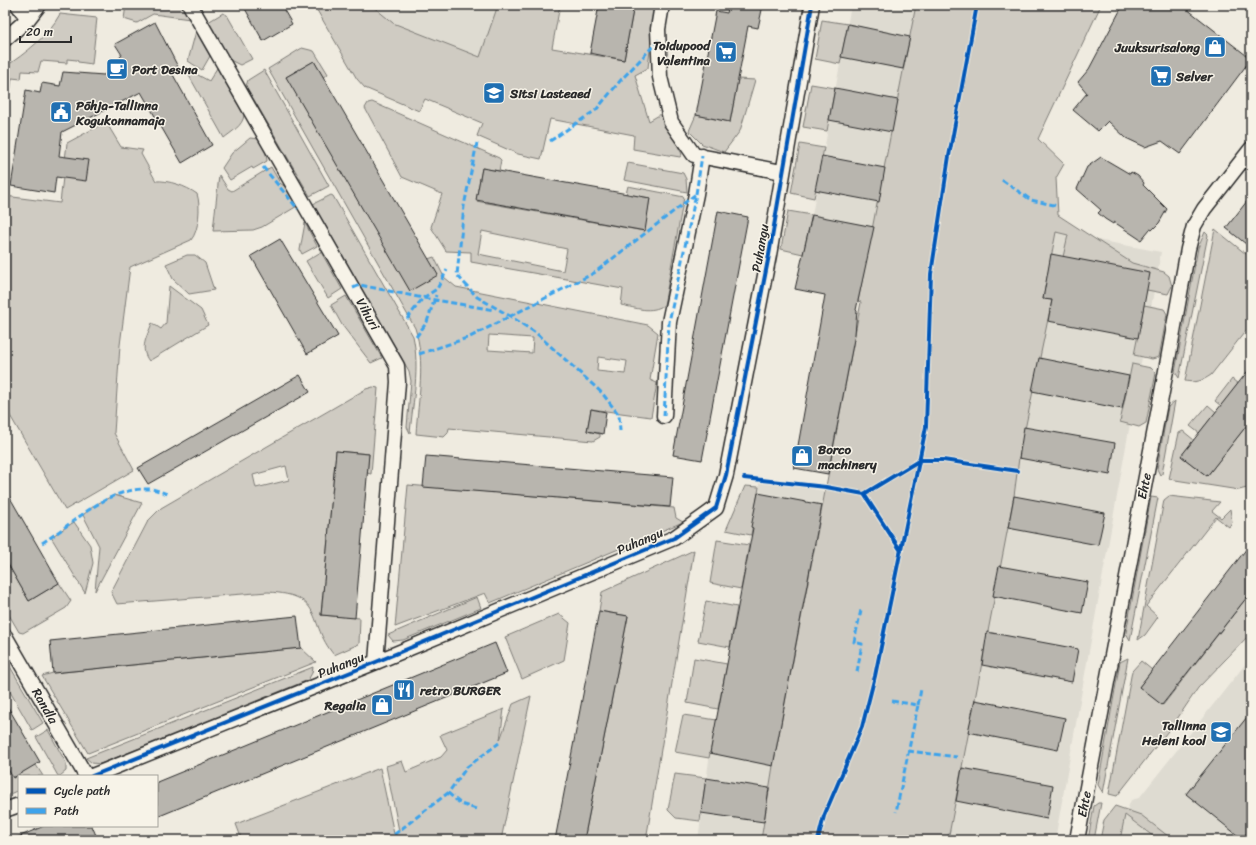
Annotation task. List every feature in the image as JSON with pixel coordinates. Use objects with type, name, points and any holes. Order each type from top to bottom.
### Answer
[{"type":"street","points":[[18,5],[28,19]]},
{"type":"street","points":[[5,39],[28,19],[39,5]]},
{"type":"street","name":"Vihuri","points":[[190,5],[397,366],[398,382],[376,662]]},
{"type":"street","points":[[662,5],[658,29],[660,77],[671,122],[694,155],[782,172]]},
{"type":"street","name":"Puhangu","points":[[94,775],[376,662],[674,538],[716,508],[726,475],[734,438],[769,254],[812,5]]},
{"type":"street","name":"Ehte","points":[[1077,840],[1188,249],[1194,226],[1204,209],[1251,149]]},
{"type":"street","points":[[664,416],[669,322],[696,194],[702,156]]},
{"type":"street","name":"Randla","points":[[7,643],[85,775]]},
{"type":"street","points":[[5,810],[18,805]]},
{"type":"shaded area","points":[[126,5],[182,5],[190,19],[153,14],[137,23],[124,19]]},
{"type":"shaded area","points":[[314,5],[371,5],[393,23],[480,57],[498,5],[560,5],[552,48],[624,60],[634,5],[655,5],[648,68],[635,75],[649,121],[661,114],[682,154],[680,157],[633,149],[634,135],[550,119],[541,159],[518,154],[477,136],[482,123],[425,99],[419,111],[365,88],[357,79]]},
{"type":"shaded area","name":"Sitsi Lasteaed","points":[[326,5],[560,5],[536,134]]},
{"type":"shaded area","points":[[851,5],[916,5],[867,260],[848,300],[795,289],[812,215]]},
{"type":"shaded area","points":[[916,5],[1101,5],[1038,139],[1064,164],[1056,178],[1058,215],[1132,263],[1164,272],[1169,276],[1172,286],[1168,294],[1147,290],[1063,257],[1068,235],[1056,232],[1043,299],[1052,300],[1019,458],[1014,496],[948,840],[761,840],[773,766],[861,302],[858,301]]},
{"type":"shaded area","points":[[223,13],[227,15],[252,59],[240,65],[230,60],[208,22]]},
{"type":"shaded area","points":[[60,14],[97,18],[92,64],[67,59],[67,63],[41,61],[38,72],[22,71],[21,79],[12,78],[10,93],[5,92],[5,67],[36,44],[49,30]]},
{"type":"shaded area","points":[[822,20],[848,24],[840,64],[815,59]]},
{"type":"shaded area","points":[[196,31],[210,56],[202,70],[188,61]]},
{"type":"shaded area","points":[[302,48],[314,51],[328,74],[323,77],[314,61],[286,77],[428,259],[434,257],[444,277],[456,287],[648,325],[658,333],[650,380],[657,383],[651,417],[591,409],[587,431],[600,434],[600,437],[593,441],[449,428],[448,433],[444,437],[416,434],[421,367],[415,328],[268,69]],"holes":[[[489,335],[533,338],[532,353],[488,350]],[[598,357],[627,361],[625,374],[597,371]]]},
{"type":"shaded area","points":[[217,68],[244,115],[239,126],[224,138],[187,72],[187,69],[209,81]]},
{"type":"shaded area","points":[[264,70],[329,186],[310,196],[246,86],[248,80]]},
{"type":"shaded area","points":[[738,79],[755,80],[740,131],[724,152],[702,144],[689,131],[696,115],[730,122]]},
{"type":"shaded area","points":[[811,84],[835,88],[827,131],[803,127]]},
{"type":"shaded area","points":[[372,102],[499,158],[501,160],[499,171],[482,168],[476,201],[644,231],[650,198],[626,194],[628,186],[684,197],[664,305],[659,308],[649,310],[621,305],[623,289],[471,262],[471,252],[446,251],[431,227],[442,194],[402,177],[365,108],[368,103]],"holes":[[[482,231],[567,249],[563,271],[478,254]]]},
{"type":"shaded area","points":[[106,122],[121,147],[143,150],[141,154],[156,181],[166,181],[177,184],[188,188],[197,194],[199,205],[198,218],[196,231],[191,240],[130,267],[120,345],[114,433],[134,470],[65,510],[5,407],[5,196],[60,203],[67,143]]},
{"type":"shaded area","points":[[250,138],[259,139],[265,146],[267,161],[253,169],[252,167],[230,180],[222,168],[232,153]]},
{"type":"shaded area","points":[[800,144],[824,148],[814,198],[791,193]]},
{"type":"shaded area","points":[[628,163],[683,173],[686,179],[687,192],[624,180]]},
{"type":"shaded area","points":[[271,167],[280,183],[291,191],[299,205],[262,227],[253,230],[213,231],[219,175],[228,189],[232,191]]},
{"type":"shaded area","points":[[331,195],[333,196],[413,336],[416,372],[410,433],[407,427],[411,381],[409,371],[313,204]]},
{"type":"shaded area","points":[[788,211],[812,215],[803,254],[781,249]]},
{"type":"shaded area","points":[[305,223],[317,246],[302,254],[300,250]]},
{"type":"shaded area","points":[[1039,229],[1161,252],[1055,840],[927,840]]},
{"type":"shaded area","points":[[1215,229],[1246,254],[1251,254],[1251,324],[1211,375],[1199,381],[1185,381]]},
{"type":"shaded area","points":[[1205,232],[1208,235],[1179,378],[1175,372],[1198,248]]},
{"type":"shaded area","points":[[321,252],[342,289],[328,298],[306,261]]},
{"type":"shaded area","points":[[187,255],[195,255],[205,263],[214,290],[189,294],[173,279],[166,264]]},
{"type":"shaded area","points":[[169,286],[201,310],[208,325],[149,361],[144,347],[146,338],[152,323],[161,329],[166,323]]},
{"type":"shaded area","points":[[346,296],[382,358],[371,363],[342,325],[331,305]]},
{"type":"shaded area","points":[[1144,305],[1164,309],[1167,314],[1159,357],[1152,359],[1134,355]]},
{"type":"shaded area","points":[[1132,364],[1151,368],[1156,373],[1146,423],[1139,427],[1120,422]]},
{"type":"shaded area","points":[[1232,379],[1238,384],[1221,406],[1215,401]]},
{"type":"shaded area","points":[[373,387],[378,388],[371,474],[367,473],[369,454],[336,451],[321,615],[360,618],[359,644],[334,655],[326,643],[307,604],[299,598],[286,594],[268,592],[117,604],[111,592],[148,521],[161,508],[366,389]],"holes":[[[286,466],[289,480],[256,488],[253,475]]]},
{"type":"shaded area","points":[[1175,401],[1162,474],[1160,475],[1157,469],[1168,407]]},
{"type":"shaded area","points":[[1208,405],[1216,412],[1199,433],[1190,426]]},
{"type":"shaded area","points":[[1251,420],[1251,487],[1239,490],[1169,479],[1179,433],[1183,431],[1194,440],[1181,456],[1207,476]]},
{"type":"shaded area","points":[[760,479],[825,491],[773,766],[761,840],[698,840],[710,753]]},
{"type":"shaded area","points":[[408,485],[674,508],[676,518],[683,522],[490,603],[485,593],[395,627]]},
{"type":"shaded area","points":[[745,486],[759,487],[751,535],[726,530]]},
{"type":"shaded area","points":[[114,495],[142,503],[95,591],[99,546],[83,515],[95,505]]},
{"type":"shaded area","points":[[1169,496],[1220,502],[1212,511],[1221,518],[1230,509],[1232,522],[1229,527],[1216,517],[1146,606],[1158,617],[1145,635],[1138,640],[1164,500]]},
{"type":"shaded area","points":[[1151,497],[1158,498],[1130,640],[1126,633]]},
{"type":"shaded area","points":[[74,522],[90,545],[93,563],[85,593],[51,537]]},
{"type":"shaded area","points":[[717,540],[749,545],[741,589],[710,583]]},
{"type":"shaded area","points":[[694,550],[646,840],[584,840],[628,616],[599,611],[602,592]]},
{"type":"shaded area","points":[[5,559],[29,601],[59,583],[71,601],[66,608],[23,633],[19,632],[5,608]]},
{"type":"shaded area","points":[[1251,592],[1251,633],[1198,688],[1175,722],[1117,796],[1109,794],[1132,671],[1141,661],[1152,670],[1139,687],[1163,705]]},
{"type":"shaded area","points":[[477,597],[481,608],[403,640],[393,641],[388,635]]},
{"type":"shaded area","points":[[706,601],[737,607],[730,647],[698,641]]},
{"type":"shaded area","points":[[559,614],[570,623],[564,660],[522,679],[505,637]]},
{"type":"shaded area","points":[[301,648],[316,662],[88,753],[42,676],[53,673]]},
{"type":"shaded area","name":"Tallinna Heleni kool","points":[[1251,657],[1251,840],[1120,840],[1125,815],[1131,800],[1139,798]]},
{"type":"shaded area","points":[[5,658],[43,723],[32,730],[5,683]]},
{"type":"shaded area","points":[[694,658],[727,664],[718,709],[687,703]]},
{"type":"shaded area","points":[[1128,658],[1103,793],[1098,785],[1120,662]]},
{"type":"shaded area","points":[[313,667],[312,673],[308,680],[100,764],[92,763],[86,758]]},
{"type":"shaded area","points":[[531,696],[501,840],[387,840],[391,836],[384,840],[242,840],[236,824],[380,768],[394,834],[399,831],[386,766],[402,761],[406,772],[441,757],[447,750],[440,735],[504,709],[500,740],[513,704]]},
{"type":"shaded area","points":[[683,715],[717,720],[709,758],[675,752]]},
{"type":"shaded area","points":[[48,730],[66,763],[66,771],[61,775],[57,775],[36,737]]},
{"type":"shaded area","points":[[5,764],[36,765],[42,775],[18,775],[18,790],[5,796]]},
{"type":"shaded area","points":[[675,774],[706,778],[700,821],[676,818],[668,810]]},
{"type":"shaded area","points":[[1101,803],[1094,840],[1088,840],[1094,806]]},
{"type":"shaded area","points":[[1115,806],[1141,815],[1173,840],[1158,840],[1125,815],[1120,840],[1100,840],[1104,820]]},
{"type":"building","points":[[243,5],[281,5],[292,24],[263,41]]},
{"type":"building","points":[[599,5],[634,5],[624,60],[590,53]]},
{"type":"building","points":[[729,5],[763,5],[758,28],[748,26],[730,122],[696,115],[716,11],[727,13]]},
{"type":"building","name":"Selver","points":[[1123,5],[1182,5],[1251,59],[1180,154],[1162,141],[1145,147],[1126,138],[1108,121],[1098,131],[1073,110],[1087,93],[1078,82],[1089,69]]},
{"type":"building","name":"Põhja-Tallinna Kogukonnamaja","points":[[155,22],[178,67],[172,73],[212,145],[182,163],[141,92],[62,132],[59,156],[89,160],[86,181],[56,177],[54,193],[11,186],[26,90],[40,93],[42,83],[60,86],[63,72],[104,75],[122,55],[115,44]]},
{"type":"building","points":[[848,24],[910,37],[903,69],[841,57]]},
{"type":"building","points":[[314,61],[438,275],[410,291],[286,77]]},
{"type":"building","points":[[835,88],[898,100],[892,132],[829,120]]},
{"type":"building","points":[[822,156],[885,168],[879,202],[815,190]]},
{"type":"building","points":[[1101,157],[1130,174],[1131,172],[1138,176],[1144,183],[1143,185],[1167,209],[1159,223],[1152,230],[1150,229],[1141,240],[1114,222],[1113,224],[1105,219],[1098,213],[1101,210],[1077,189],[1087,167]]},
{"type":"building","points":[[482,168],[650,198],[645,231],[476,200]]},
{"type":"building","points":[[1251,196],[1251,248],[1226,228]]},
{"type":"building","points":[[718,211],[748,217],[702,460],[673,455]]},
{"type":"building","points":[[812,215],[874,227],[856,310],[855,334],[828,474],[794,468],[825,295],[795,289]]},
{"type":"building","points":[[280,239],[338,336],[307,354],[251,256]]},
{"type":"building","points":[[1051,254],[1150,273],[1138,338],[1048,321],[1052,300],[1043,299]]},
{"type":"building","points":[[1039,358],[1129,376],[1122,409],[1032,391]]},
{"type":"building","points":[[1251,367],[1251,420],[1207,476],[1181,456]]},
{"type":"building","points":[[300,375],[310,392],[148,484],[138,468]]},
{"type":"building","points":[[591,409],[606,412],[603,434],[587,431]]},
{"type":"building","points":[[1024,427],[1115,443],[1110,475],[1019,458]]},
{"type":"building","points":[[336,451],[369,454],[355,618],[321,615]]},
{"type":"building","points":[[426,456],[673,477],[670,507],[423,487]]},
{"type":"building","points":[[5,489],[59,583],[29,601],[5,559]]},
{"type":"building","points":[[758,493],[822,505],[773,766],[710,753],[753,528],[751,527]]},
{"type":"building","points":[[1014,496],[1105,513],[1098,545],[1008,528]]},
{"type":"building","points":[[1251,543],[1251,592],[1162,705],[1139,687]]},
{"type":"building","points":[[999,566],[1088,582],[1082,613],[993,596]]},
{"type":"building","points":[[599,611],[628,616],[584,840],[555,840]]},
{"type":"building","points":[[297,616],[301,648],[53,673],[50,641]]},
{"type":"building","points":[[987,632],[1078,649],[1072,682],[982,665]]},
{"type":"building","points":[[495,643],[507,673],[158,817],[158,782]]},
{"type":"building","points":[[975,700],[1065,718],[1058,750],[968,732]]},
{"type":"building","points":[[5,702],[40,762],[13,778],[5,764]]},
{"type":"building","points":[[1251,712],[1251,828],[1242,839],[1186,794]]},
{"type":"building","points":[[962,768],[1053,785],[1047,819],[956,801]]},
{"type":"building","points":[[706,778],[769,788],[764,822],[701,813]]},
{"type":"building","points":[[42,827],[92,827],[98,840],[11,840]]},
{"type":"marked path","points":[[550,141],[596,110],[620,81],[659,40]]},
{"type":"marked path","points":[[477,143],[464,206],[457,275],[477,297],[536,333],[602,393],[619,415],[620,431]]},
{"type":"marked path","points":[[664,416],[669,322],[696,194],[702,156]]},
{"type":"marked path","points":[[263,167],[298,209]]},
{"type":"marked path","points":[[1002,180],[1031,200],[1058,206]]},
{"type":"marked path","points":[[419,354],[470,337],[594,273],[696,194]]},
{"type":"marked path","points":[[353,288],[360,285],[423,298],[437,289],[447,270]]},
{"type":"marked path","points":[[416,337],[427,322],[436,295]]},
{"type":"marked path","points":[[407,319],[423,298],[494,310]]},
{"type":"marked path","points":[[42,543],[93,507],[120,494],[134,490],[150,489],[168,494]]},
{"type":"marked path","points":[[857,672],[862,644],[854,642],[861,610]]},
{"type":"marked path","points":[[5,648],[10,645]]},
{"type":"marked path","points":[[918,705],[921,689]]},
{"type":"marked path","points":[[892,701],[918,705],[896,812]]},
{"type":"marked path","points":[[387,840],[448,793],[467,767],[499,743]]},
{"type":"marked path","points":[[908,751],[957,757]]},
{"type":"marked path","points":[[448,793],[461,804],[476,809]]},
{"type":"cycle path","points":[[94,775],[376,662],[674,538],[716,508],[726,475],[769,255],[812,5]]},
{"type":"cycle path","points":[[818,840],[824,816],[862,727],[875,676],[926,427],[931,274],[949,156],[977,5]]},
{"type":"cycle path","points":[[744,478],[826,487],[864,494],[920,460],[943,460],[1018,471]]},
{"type":"cycle path","points":[[864,494],[901,551]]},
{"type":"place","name":"Juuksurisalong","points":[[1215,47]]},
{"type":"place","name":"Toidupood Valentina","points":[[726,52]]},
{"type":"place","name":"Port Desina","points":[[117,69]]},
{"type":"place","name":"Selver","points":[[1161,76]]},
{"type":"place","name":"Sitsi Lasteaed","points":[[494,93]]},
{"type":"place","name":"Põhja-Tallinna Kogukonnamaja","points":[[61,112]]},
{"type":"place","name":"Borco machinery","points":[[802,456]]},
{"type":"place","name":"retro BURGER","points":[[404,690]]},
{"type":"place","name":"Regalia","points":[[382,705]]},
{"type":"place","name":"Tallinna Heleni kool","points":[[1221,732]]}]
